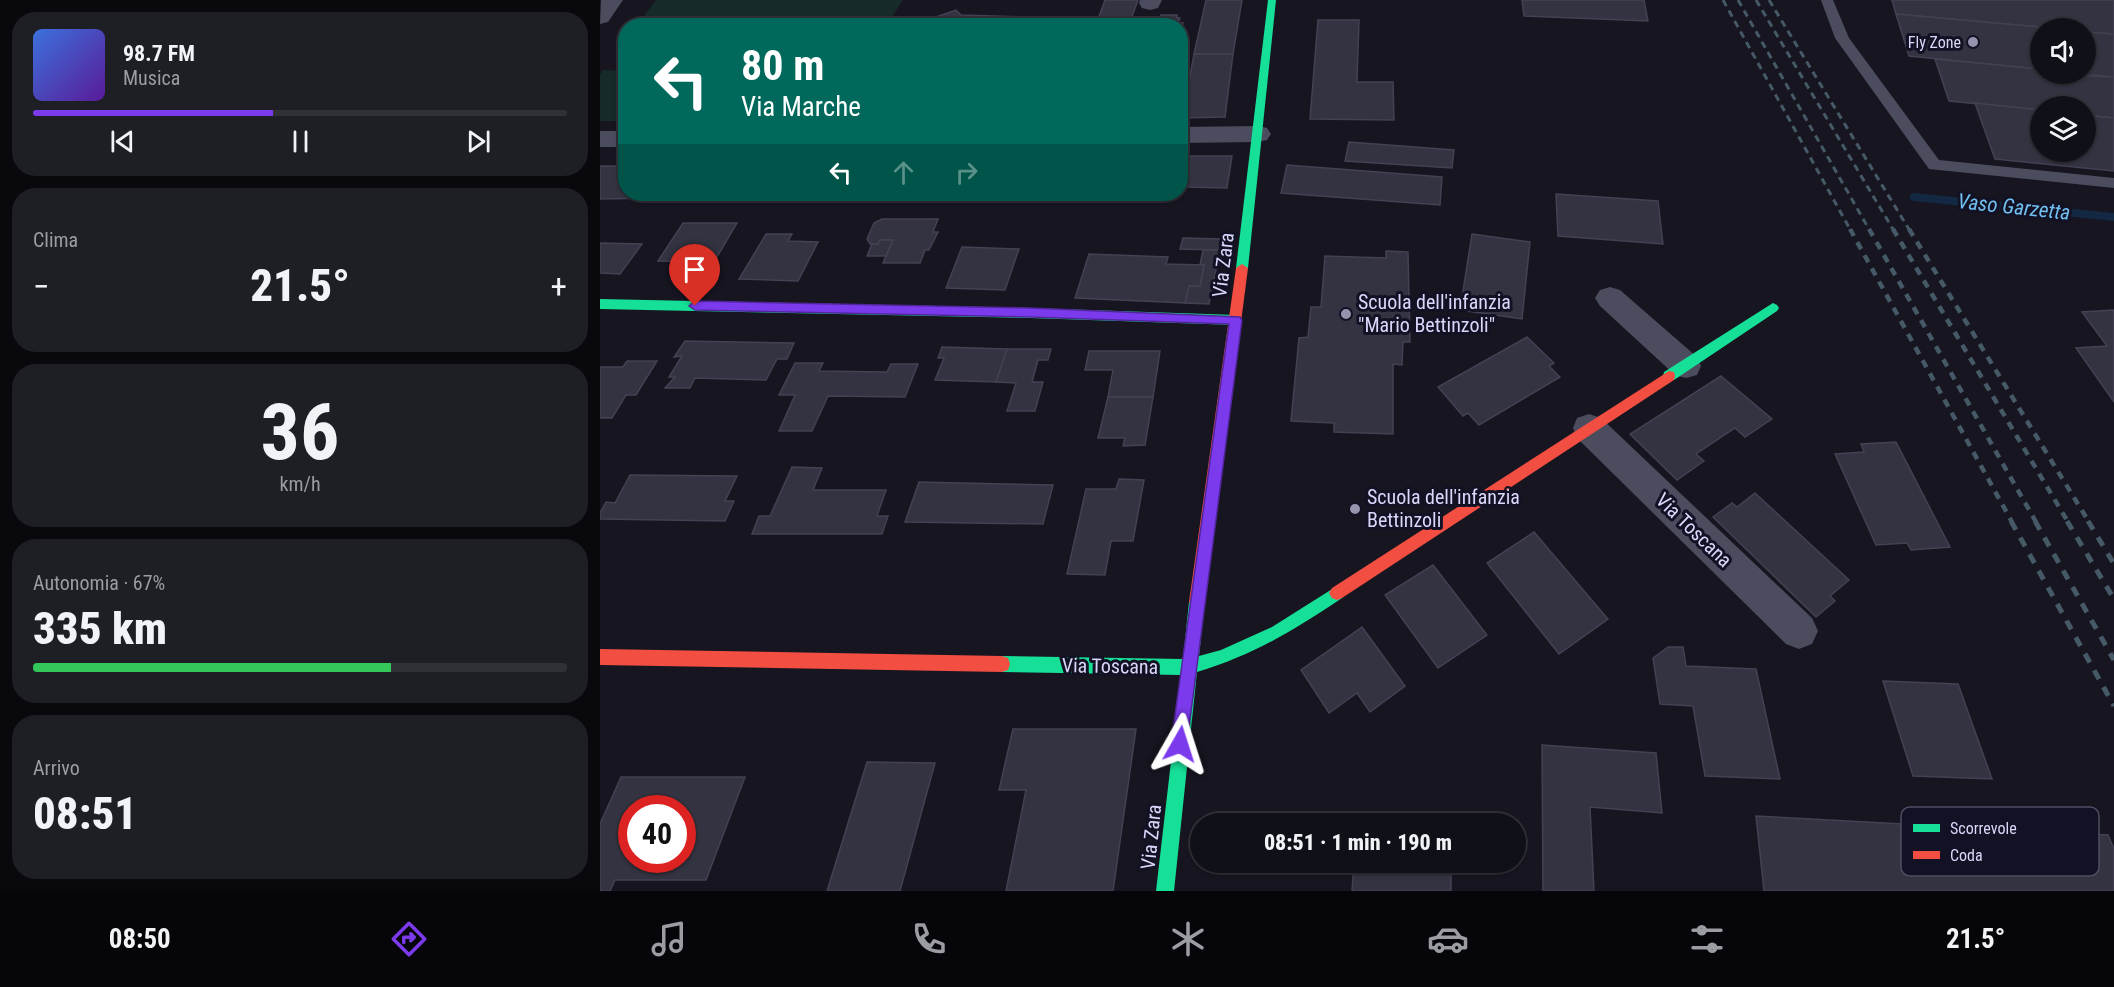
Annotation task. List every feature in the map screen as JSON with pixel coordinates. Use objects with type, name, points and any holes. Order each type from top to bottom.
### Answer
[{"type":"street","points":[[600,17],[612,0]]},
{"type":"street","name":"Via Zara","points":[[1165,891],[1188,668],[1236,320],[1272,0]]},
{"type":"street","points":[[1188,135],[1258,134]]},
{"type":"street","points":[[600,139],[618,139]]},
{"type":"street","points":[[1610,298],[1686,366]]},
{"type":"street","points":[[600,304],[1030,313],[1236,320]]},
{"type":"street","name":"Via Toscana","points":[[600,657],[1188,668],[1222,657],[1277,632],[1773,308]]},
{"type":"street","name":"Via Toscana","points":[[1589,428],[1798,631]]},
{"type":"lane","points":[[1827,0],[1842,38],[1934,165],[2114,183]]},
{"type":"green space","points":[[656,0],[903,0],[891,18],[642,18]]},
{"type":"green space","points":[[603,70],[618,71],[618,121],[600,121],[600,74]]},
{"type":"building","points":[[1105,0],[1138,0],[1131,18],[1098,18]]},
{"type":"building","points":[[1206,0],[1242,0],[1233,54],[1194,54]]},
{"type":"building","points":[[1522,0],[1644,0],[1648,21],[1524,16]]},
{"type":"building","points":[[1892,0],[2114,0],[2114,34],[2096,33],[2096,18],[2030,18],[2030,26],[1896,14]]},
{"type":"building","points":[[956,10],[961,15],[1022,17],[1022,18],[933,18]]},
{"type":"building","name":"Fly Zone","points":[[1896,14],[2030,26],[2030,68],[1909,56]]},
{"type":"building","points":[[1161,15],[1177,15],[1177,18],[1160,18]]},
{"type":"building","points":[[1318,20],[1359,20],[1357,82],[1393,82],[1394,120],[1310,119]]},
{"type":"building","points":[[2096,33],[2114,34],[2114,77],[2096,75]]},
{"type":"building","points":[[1194,54],[1233,54],[1225,117],[1188,118],[1188,87]]},
{"type":"building","points":[[1935,59],[2030,68],[2030,84],[2096,84],[2096,76],[2114,77],[2114,118],[2096,116],[2096,96],[2030,96],[2030,109],[1949,101]]},
{"type":"building","points":[[1975,103],[2030,109],[2030,162],[2096,162],[2096,116],[2114,118],[2114,171],[1995,159]]},
{"type":"building","points":[[1349,142],[1454,150],[1452,168],[1345,161]]},
{"type":"building","points":[[1188,156],[1232,156],[1227,188],[1188,187]]},
{"type":"building","points":[[1287,165],[1442,177],[1440,205],[1281,193]]},
{"type":"building","points":[[600,166],[618,166],[618,199],[600,199]]},
{"type":"building","points":[[1556,194],[1658,201],[1663,244],[1558,236]]},
{"type":"building","points":[[882,219],[938,219],[933,232],[938,232],[929,250],[925,250],[920,263],[883,263],[893,240],[880,240],[878,244],[870,244],[867,239],[874,223]]},
{"type":"building","points":[[683,223],[737,223],[714,262],[658,261]]},
{"type":"building","points":[[766,234],[792,234],[788,241],[818,242],[798,281],[739,279]]},
{"type":"building","points":[[1472,234],[1530,242],[1522,319],[1460,310]]},
{"type":"building","points":[[1183,238],[1222,239],[1220,250],[1180,249]]},
{"type":"building","points":[[880,240],[893,240],[886,256],[867,256],[872,244],[878,244]]},
{"type":"building","points":[[600,243],[642,244],[620,274],[600,273]]},
{"type":"building","points":[[962,247],[1019,249],[1005,290],[946,288]]},
{"type":"building","points":[[1203,250],[1220,250],[1209,304],[1185,303],[1189,286],[1200,286],[1204,265],[1200,265]]},
{"type":"building","points":[[1386,251],[1408,252],[1410,342],[1403,342],[1402,365],[1393,364],[1393,434],[1334,432],[1334,423],[1291,421],[1299,338],[1308,337],[1311,307],[1321,307],[1325,256],[1386,258]]},
{"type":"building","points":[[1089,254],[1168,257],[1166,264],[1204,265],[1200,286],[1189,286],[1185,303],[1075,298]]},
{"type":"building","points":[[2114,310],[2114,402],[2076,348],[2107,346],[2082,312]]},
{"type":"building","points":[[1527,337],[1554,363],[1549,366],[1560,377],[1479,425],[1468,413],[1463,416],[1438,387]]},
{"type":"building","points":[[685,341],[794,343],[787,359],[777,359],[766,380],[695,378],[690,388],[665,388],[675,377],[669,377],[682,356],[674,357]]},
{"type":"building","points":[[942,347],[1007,349],[996,382],[935,380],[944,358],[938,358]]},
{"type":"building","points":[[1007,349],[1051,349],[1048,360],[1038,360],[1032,382],[1043,382],[1035,411],[1007,411],[1016,383],[996,382]]},
{"type":"building","points":[[1089,351],[1160,351],[1153,397],[1108,397],[1113,370],[1085,370]]},
{"type":"building","points":[[627,361],[657,361],[636,395],[626,395],[612,418],[600,418],[600,367],[623,367]]},
{"type":"building","points":[[795,363],[823,363],[819,371],[887,372],[891,364],[918,364],[905,397],[828,396],[812,431],[779,431],[795,395],[779,395]]},
{"type":"building","points":[[1721,376],[1772,419],[1745,437],[1735,428],[1696,454],[1704,461],[1677,480],[1630,434]]},
{"type":"building","points":[[1108,397],[1153,397],[1145,445],[1123,446],[1125,438],[1098,438]]},
{"type":"building","points":[[1896,442],[1950,547],[1911,550],[1907,543],[1876,545],[1835,454],[1864,452],[1861,444]]},
{"type":"building","points":[[792,467],[822,468],[813,490],[886,490],[877,516],[888,516],[882,534],[752,534],[759,516],[770,516]]},
{"type":"building","points":[[630,475],[737,476],[725,501],[734,501],[725,521],[600,519],[600,513],[606,502],[615,503]]},
{"type":"building","points":[[1119,479],[1144,480],[1133,541],[1111,541],[1105,575],[1067,574],[1086,489],[1116,489]]},
{"type":"building","points":[[919,482],[1053,485],[1043,524],[905,522]]},
{"type":"building","points":[[1755,493],[1849,580],[1830,596],[1835,601],[1816,617],[1713,517],[1732,503],[1737,507]]},
{"type":"building","points":[[1534,532],[1608,619],[1559,654],[1487,563]]},
{"type":"building","points":[[1433,565],[1487,635],[1438,668],[1385,595]]},
{"type":"building","points":[[1362,627],[1405,686],[1370,712],[1357,693],[1329,713],[1301,670]]},
{"type":"building","points":[[1668,647],[1683,647],[1686,666],[1756,669],[1780,779],[1705,776],[1693,706],[1660,704],[1653,658]]},
{"type":"building","points":[[1883,681],[1958,684],[1992,779],[1913,776]]},
{"type":"building","points":[[1013,729],[1136,729],[1113,891],[1006,891],[1026,790],[999,790]]},
{"type":"building","points":[[1542,745],[1656,753],[1662,813],[1590,807],[1594,891],[1543,891]]},
{"type":"building","points":[[867,762],[935,763],[900,891],[827,891]]},
{"type":"building","points":[[621,777],[745,777],[706,880],[615,880],[610,891],[600,891],[600,824]]},
{"type":"building","points":[[1756,816],[1901,824],[1901,876],[2099,876],[2099,835],[2108,835],[2114,849],[2114,891],[1764,891]]},
{"type":"building","points":[[1353,873],[1451,873],[1451,891],[1352,891]]},
{"type":"waterway","name":"Vaso Garzetta","points":[[1914,197],[2114,217]]},
{"type":"railway","points":[[1723,0],[1851,231]]},
{"type":"railway","points":[[1738,0],[1870,231]]},
{"type":"railway","points":[[1756,0],[1894,231]]},
{"type":"railway","points":[[1769,0],[1910,231]]},
{"type":"railway","points":[[1850,229],[2012,522]]},
{"type":"railway","points":[[1869,229],[2036,522]]},
{"type":"railway","points":[[1893,229],[2068,522]]},
{"type":"railway","points":[[1909,229],[2089,522]]},
{"type":"railway","points":[[2011,521],[2114,706]]},
{"type":"railway","points":[[2035,521],[2114,660]]},
{"type":"railway","points":[[2067,521],[2114,599]]},
{"type":"railway","points":[[2088,521],[2114,564]]},
{"type":"traffic: fast","points":[[1242,268],[1272,0]]},
{"type":"traffic: fast","points":[[600,304],[1030,313],[1236,320]]},
{"type":"traffic: fast","points":[[1669,376],[1773,308]]},
{"type":"traffic: fast","points":[[1002,664],[1188,667],[1222,657],[1277,632],[1337,593]]},
{"type":"traffic: fast","points":[[1165,891],[1197,602]]},
{"type":"traffic: jam","points":[[1197,602],[1242,268]]},
{"type":"traffic: jam","points":[[1337,593],[1669,376]]},
{"type":"traffic: jam","points":[[600,657],[1002,664]]},
{"type":"place","name":"Fly Zone","points":[[1973,42]]},
{"type":"place","name":"Scuola dell'infanzia \"Mario Bettinzoli\"","points":[[1346,314]]},
{"type":"place","name":"Scuola dell'infanzia Bettinzoli","points":[[1355,509]]},
{"type":"route","points":[[695,306],[1236,320],[1188,668],[1180,744]]}]
